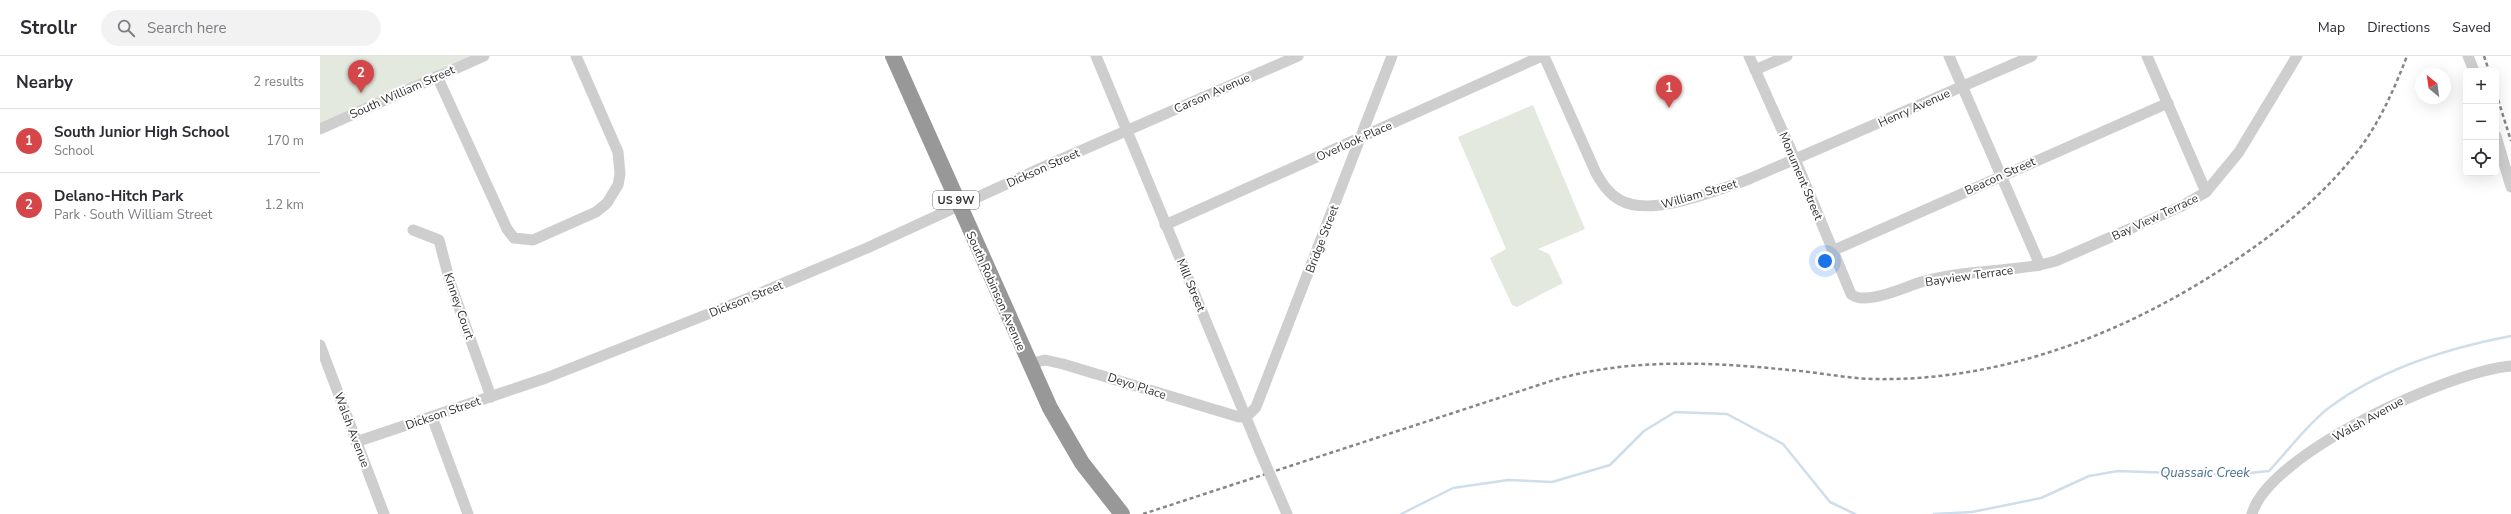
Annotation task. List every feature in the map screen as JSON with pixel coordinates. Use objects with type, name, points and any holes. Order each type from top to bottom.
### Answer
[{"type":"highway","name":"South Robinson Avenue","points":[[893,56],[958,207],[1029,364],[1060,427],[1095,481],[1122,514]]},
{"type":"street","name":"South William Street","points":[[320,129],[484,56]]},
{"type":"street","points":[[437,76],[507,229],[514,238],[533,240],[596,212],[607,203],[618,185],[620,174],[618,152],[576,56]]},
{"type":"street","name":"Mill Street","points":[[1096,56],[1245,417],[1287,514]]},
{"type":"street","name":"Carson Avenue","points":[[1126,131],[1298,56]]},
{"type":"street","name":"Bridge Street","points":[[1245,417],[1256,407],[1392,56]]},
{"type":"street","name":"Overlook Place","points":[[1165,225],[1543,56]]},
{"type":"street","name":"William Street","points":[[1543,56],[1596,174],[1606,190],[1628,204],[1658,206],[1720,190],[1795,159]]},
{"type":"street","name":"Monument Street","points":[[1749,56],[1795,159],[1832,251],[1853,296]]},
{"type":"street","points":[[1755,70],[1787,56]]},
{"type":"street","points":[[1949,56],[2040,265]]},
{"type":"street","name":"Henry Avenue","points":[[1795,159],[2032,56]]},
{"type":"street","points":[[2147,56],[2206,192]]},
{"type":"street","name":"Bay View Terrace","points":[[2040,265],[2056,261],[2182,206],[2206,192],[2239,152],[2297,56]]},
{"type":"street","points":[[2468,56],[2473,68]]},
{"type":"street","name":"Beacon Street","points":[[1832,251],[2168,103]]},
{"type":"street","name":"Dickson Street","points":[[356,442],[491,397],[664,333],[854,254],[1126,131]]},
{"type":"street","points":[[2497,140],[2511,187]]},
{"type":"street","name":"Kinney Court","points":[[413,230],[438,240],[450,282],[491,397]]},
{"type":"street","name":"Bayview Terrace","points":[[1853,296],[1872,298],[1939,279],[2040,265]]},
{"type":"street","name":"Walsh Avenue","points":[[320,346],[384,514]]},
{"type":"street","name":"Deyo Place","points":[[1029,364],[1045,360],[1063,364],[1184,401],[1245,417]]},
{"type":"street","name":"Walsh Avenue","points":[[2252,514],[2262,495],[2294,465],[2359,422],[2385,408],[2426,390],[2480,372],[2511,366]]},
{"type":"street","points":[[432,417],[468,514]]},
{"type":"shaded area","points":[[320,56],[486,56],[320,130]]},
{"type":"shaded area","points":[[1533,105],[1585,229],[1538,249],[1549,254],[1563,283],[1517,307],[1512,305],[1490,258],[1506,249],[1458,137]]},
{"type":"waterway","name":"Quassaic Creek","points":[[1934,514],[1972,512],[2041,498],[2089,476],[2118,471],[2230,475],[2269,471],[2307,428],[2323,413],[2350,393],[2371,381],[2416,361],[2440,353],[2511,336]]},
{"type":"waterway","name":"Quassaic Creek","points":[[1401,514],[1453,488],[1508,480],[1552,482],[1610,465],[1644,431],[1675,412],[1727,414],[1783,444],[1830,502],[1855,514]]},
{"type":"railway","points":[[1143,514],[1554,380],[1582,373],[1641,365],[1701,364],[1760,367],[1872,379],[1922,378],[1970,372],[2018,361],[2065,347],[2111,329],[2156,308],[2199,284],[2240,257],[2291,219],[2322,192],[2363,144],[2388,102],[2407,56]]},
{"type":"railway","points":[[2484,56],[2488,68]]},
{"type":"railway","points":[[2499,103],[2511,141]]},
{"type":"place","name":"Delano-Hitch Park","points":[[361,93]]},
{"type":"place","name":"South Junior High School","points":[[1669,108]]}]
